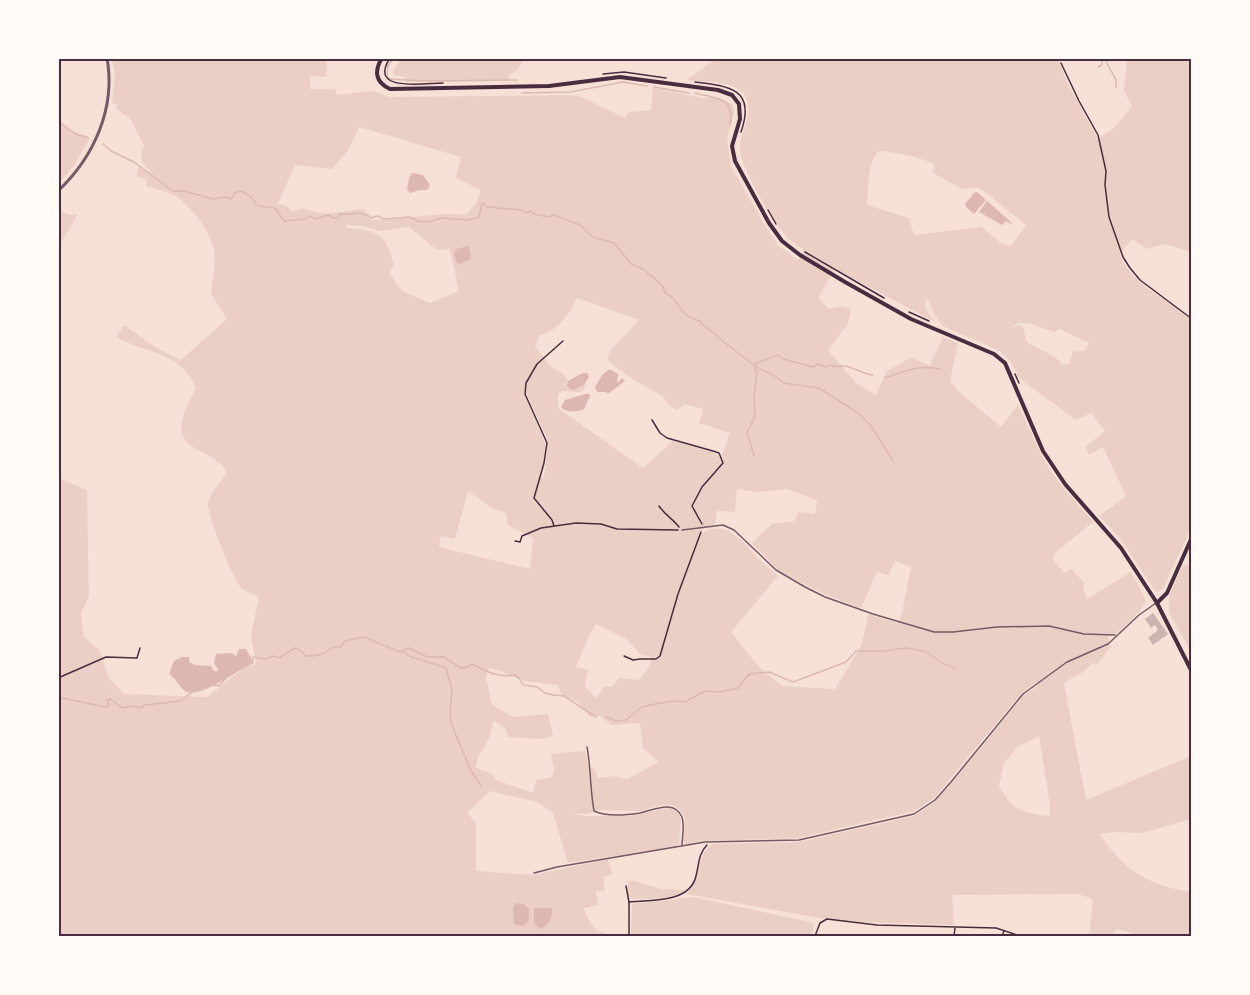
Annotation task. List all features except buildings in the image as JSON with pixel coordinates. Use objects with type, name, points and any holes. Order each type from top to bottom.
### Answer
[{"type":"main road","points":[[382,58],[376,71],[384,86],[390,88],[538,87],[620,77],[709,89],[732,95],[739,104],[741,114],[732,146],[735,161],[769,223],[782,241],[800,255],[911,319],[992,353],[1001,359],[1009,370],[1023,410],[1042,451],[1065,484],[1121,548],[1157,603],[1191,672]]},
{"type":"main road","points":[[1157,603],[1167,594],[1191,537]]},
{"type":"street","points":[[58,191],[83,163],[100,130],[108,92],[107,58]]},
{"type":"lane","points":[[682,530],[723,525],[734,530],[776,570],[825,597],[881,617],[934,632],[1048,626],[1084,634],[1116,635]]},
{"type":"lane","points":[[534,873],[681,846],[799,840],[914,814],[934,800],[951,782],[1023,694],[1067,662],[1108,644],[1139,615],[1157,603]]},
{"type":"lane","points":[[586,747],[594,811],[627,814],[670,807],[678,810],[683,819],[681,846]]},
{"type":"path","points":[[1061,63],[1098,135],[1106,171],[1105,185],[1109,218],[1123,257],[1140,279],[1191,318]]},
{"type":"path","points":[[554,526],[534,498],[542,474],[547,443],[525,394],[525,383],[537,364],[564,341]]},
{"type":"path","points":[[624,656],[633,660],[656,659],[660,656],[678,594],[704,528],[692,506],[702,487],[723,463],[722,457],[713,451],[667,438],[660,433],[652,420]]},
{"type":"path","points":[[659,506],[664,515],[674,520],[682,530]]},
{"type":"path","points":[[515,541],[520,542],[522,536],[531,531],[576,523],[601,524],[617,529],[682,530]]},
{"type":"path","points":[[58,678],[106,657],[137,658],[140,648]]},
{"type":"path","points":[[629,902],[673,897],[685,893],[693,885],[703,849],[710,843]]},
{"type":"path","points":[[626,886],[629,902],[629,936]]},
{"type":"path","points":[[815,936],[820,922],[827,919],[877,925],[996,928],[1020,936]]},
{"type":"path","points":[[954,936],[955,927]]},
{"type":"path","points":[[1002,936],[1004,930]]},
{"type":"shaded area","points":[[112,59],[327,59],[326,77],[310,76],[310,89],[335,89],[337,95],[369,91],[389,97],[577,95],[625,118],[629,112],[651,110],[653,88],[702,98],[717,97],[732,104],[734,112],[727,139],[731,166],[779,246],[798,260],[804,250],[789,239],[776,222],[752,183],[742,158],[740,143],[748,109],[746,98],[741,91],[722,83],[686,80],[716,59],[1058,59],[1068,84],[1098,139],[1116,126],[1132,106],[1124,91],[1127,59],[1191,59],[1191,271],[1190,252],[1165,244],[1147,249],[1132,239],[1120,254],[1133,275],[1191,321],[1191,528],[1163,589],[1156,592],[1120,538],[1099,516],[1126,496],[1103,447],[1089,455],[1085,447],[1105,431],[1091,413],[1076,420],[1020,379],[1010,361],[1000,351],[943,326],[935,316],[928,299],[925,302],[926,310],[935,322],[835,269],[818,298],[829,309],[844,306],[851,310],[848,324],[828,350],[856,383],[876,395],[887,371],[912,357],[929,366],[943,337],[958,343],[950,381],[958,391],[1001,427],[1018,405],[1044,460],[1057,480],[1093,522],[1055,553],[1053,559],[1064,573],[1071,569],[1085,583],[1083,588],[1087,599],[1131,572],[1146,601],[1144,605],[1115,635],[1108,635],[1112,647],[1097,664],[1093,663],[1064,683],[1086,800],[1191,756],[1191,819],[1143,833],[1100,834],[1118,858],[1138,874],[1162,885],[1191,892],[1191,936],[1142,936],[1117,929],[1111,936],[1089,936],[1093,899],[1078,894],[952,895],[954,925],[836,921],[686,894],[694,882],[703,855],[712,844],[799,842],[914,816],[934,802],[952,783],[1024,695],[1038,686],[1035,683],[1022,693],[935,797],[915,811],[798,838],[703,841],[686,845],[683,841],[685,818],[680,810],[672,805],[662,805],[640,811],[599,810],[587,814],[570,813],[585,816],[628,816],[670,808],[677,812],[681,819],[679,844],[676,847],[568,863],[553,813],[537,802],[490,791],[467,813],[476,822],[476,871],[534,875],[608,859],[612,874],[603,877],[605,891],[596,891],[598,905],[584,908],[590,923],[595,928],[606,934],[629,933],[629,936],[558,936],[557,933],[548,936],[59,936],[59,478],[87,490],[89,597],[81,612],[84,637],[100,651],[109,678],[124,694],[207,697],[245,667],[256,664],[251,635],[259,597],[239,585],[221,545],[209,510],[208,503],[211,495],[227,472],[214,459],[189,444],[183,435],[184,414],[196,388],[189,376],[172,360],[116,337],[124,325],[155,347],[181,360],[227,319],[211,294],[214,257],[212,244],[205,229],[183,201],[146,186],[147,180],[137,176],[138,167],[150,174],[151,172],[142,161],[144,146],[131,120],[117,109],[117,104],[112,103],[115,75]],"holes":[[[359,127],[461,157],[456,178],[481,190],[477,202],[466,215],[448,214],[372,220],[364,209],[319,213],[304,208],[293,211],[285,205],[278,204],[295,165],[332,169],[348,150]],[[879,151],[928,161],[934,164],[933,173],[962,189],[977,187],[1026,225],[1011,246],[1004,245],[981,227],[914,235],[909,218],[867,205],[870,169]],[[346,225],[363,226],[379,231],[409,227],[437,250],[450,249],[459,291],[430,303],[402,291],[389,273],[394,265],[388,246],[379,236],[366,230],[346,228]],[[577,298],[639,320],[610,351],[609,362],[662,396],[677,410],[685,404],[703,409],[699,423],[730,433],[721,458],[712,452],[673,441],[643,468],[558,408],[558,394],[562,391],[581,392],[586,387],[584,385],[572,389],[565,386],[568,380],[550,365],[535,347],[539,336],[562,322]],[[1019,322],[1029,323],[1054,332],[1060,329],[1089,343],[1084,351],[1073,351],[1070,363],[1062,365],[1055,357],[1026,341],[1024,327],[1019,325],[1010,328]],[[524,388],[548,441],[544,478],[540,476],[546,450],[524,394]],[[737,489],[757,492],[787,489],[817,500],[815,514],[799,512],[794,521],[772,524],[752,543],[779,571],[826,595],[861,608],[877,572],[888,575],[895,561],[911,567],[898,623],[868,614],[862,644],[835,689],[782,686],[759,667],[731,632],[778,576],[741,540],[727,531],[710,530],[701,534],[700,532],[707,526],[715,525],[717,511],[735,512]],[[468,491],[492,508],[506,513],[508,525],[533,538],[530,569],[439,547],[441,536],[455,539]],[[596,624],[626,639],[641,655],[651,657],[650,666],[639,680],[619,678],[612,687],[605,686],[596,698],[585,687],[588,670],[576,667]],[[489,668],[523,681],[558,685],[562,696],[578,703],[589,716],[601,716],[611,725],[640,723],[643,748],[659,762],[627,779],[615,776],[598,778],[595,770],[588,765],[585,751],[551,754],[554,770],[552,777],[536,780],[533,793],[496,780],[493,774],[476,768],[494,721],[504,727],[509,737],[541,739],[553,736],[548,714],[513,717],[492,705],[486,677]],[[1039,736],[1050,816],[1033,814],[1014,806],[999,786],[1004,763],[1018,747]]]},
{"type":"shaded area","points":[[401,59],[525,59],[516,71],[509,75],[509,81],[406,82],[405,77],[394,75],[393,71]]},
{"type":"shaded area","points":[[59,121],[75,134],[90,138],[73,167],[59,183]]},
{"type":"shaded area","points":[[412,173],[423,175],[430,185],[427,190],[410,193],[407,190]]},
{"type":"shaded area","points":[[977,192],[986,200],[974,214],[965,204]]},
{"type":"shaded area","points":[[987,201],[1012,223],[1006,221],[1002,225],[979,212]]},
{"type":"shaded area","points":[[59,211],[71,215],[78,214],[59,246]]},
{"type":"shaded area","points":[[469,246],[471,259],[457,263],[454,255],[456,249]]},
{"type":"shaded area","points":[[610,369],[618,374],[617,383],[622,378],[625,381],[608,394],[597,392],[595,387],[603,374]]},
{"type":"shaded area","points":[[587,373],[589,377],[584,385],[573,390],[566,386],[568,381]]},
{"type":"shaded area","points":[[590,394],[590,396],[584,409],[572,411],[561,407],[565,400]]},
{"type":"shaded area","points":[[1183,565],[1191,565],[1191,652],[1169,613],[1169,596]]},
{"type":"shaded area","points":[[239,649],[246,649],[254,663],[209,688],[192,693],[185,691],[169,674],[174,661],[182,657],[189,657],[189,662],[195,665],[211,666],[214,671],[219,671],[214,663],[216,654],[231,653],[236,656]]},
{"type":"shaded area","points":[[628,881],[662,889],[686,890],[667,897],[632,899],[628,896]]},
{"type":"shaded area","points":[[693,897],[814,923],[812,936],[631,936],[632,904]]},
{"type":"shaded area","points":[[517,903],[524,904],[529,909],[528,921],[523,926],[514,924],[513,906]]},
{"type":"shaded area","points":[[534,908],[552,908],[550,921],[540,929],[534,924]]},
{"type":"waterway","points":[[393,58],[388,66],[387,76],[390,79],[517,80]]},
{"type":"waterway","points":[[1098,67],[1102,65],[1102,58]]},
{"type":"waterway","points":[[1104,58],[1116,80],[1116,87]]},
{"type":"waterway","points":[[522,93],[570,92],[623,82],[647,86]]},
{"type":"waterway","points":[[654,87],[689,93]]},
{"type":"waterway","points":[[695,93],[717,98],[727,104],[730,109],[730,125]]},
{"type":"waterway","points":[[58,121],[76,134],[87,137]]},
{"type":"waterway","points":[[103,144],[111,151],[134,162],[173,191],[184,191],[213,199],[225,197],[231,199],[235,193],[241,191],[250,196],[258,206],[275,208],[284,221],[305,219],[311,216],[315,219],[328,215],[338,218],[340,214],[360,213],[372,218],[377,216],[384,219],[409,217],[428,222],[441,218],[468,220],[479,217],[482,203],[487,207],[522,210],[526,213],[531,211],[534,214],[549,217],[554,215],[580,225],[593,237],[614,243],[631,264],[643,269],[663,286],[665,293],[687,316],[700,321],[760,369],[784,383],[819,388],[858,413],[871,426],[893,461]]},
{"type":"waterway","points":[[754,456],[747,432],[755,417],[754,396],[757,373],[754,364],[778,355],[783,359],[813,367],[818,364],[825,367],[847,366],[873,375]]},
{"type":"waterway","points":[[884,378],[918,368],[940,369]]},
{"type":"waterway","points":[[252,661],[253,657],[265,659],[274,656],[279,658],[295,648],[306,656],[318,655],[341,647],[345,641],[364,637],[400,652],[409,648],[427,657],[444,657],[461,668],[472,664],[498,675],[514,675],[523,685],[537,687],[545,693],[564,696],[596,717]]},
{"type":"waterway","points":[[606,717],[616,721],[626,720],[642,707],[673,701],[685,702],[705,691],[719,692],[738,688],[749,674],[769,672],[793,682],[846,662],[856,651],[905,648],[925,651],[954,668]]},
{"type":"waterway","points":[[403,651],[409,656],[446,668],[452,690],[451,723],[470,769],[481,786]]},
{"type":"waterway","points":[[213,685],[219,686],[226,678]]},
{"type":"waterway","points":[[58,697],[105,707],[109,706],[107,700],[110,699],[123,708],[132,706],[140,708],[145,705],[181,701],[192,692]]}]
